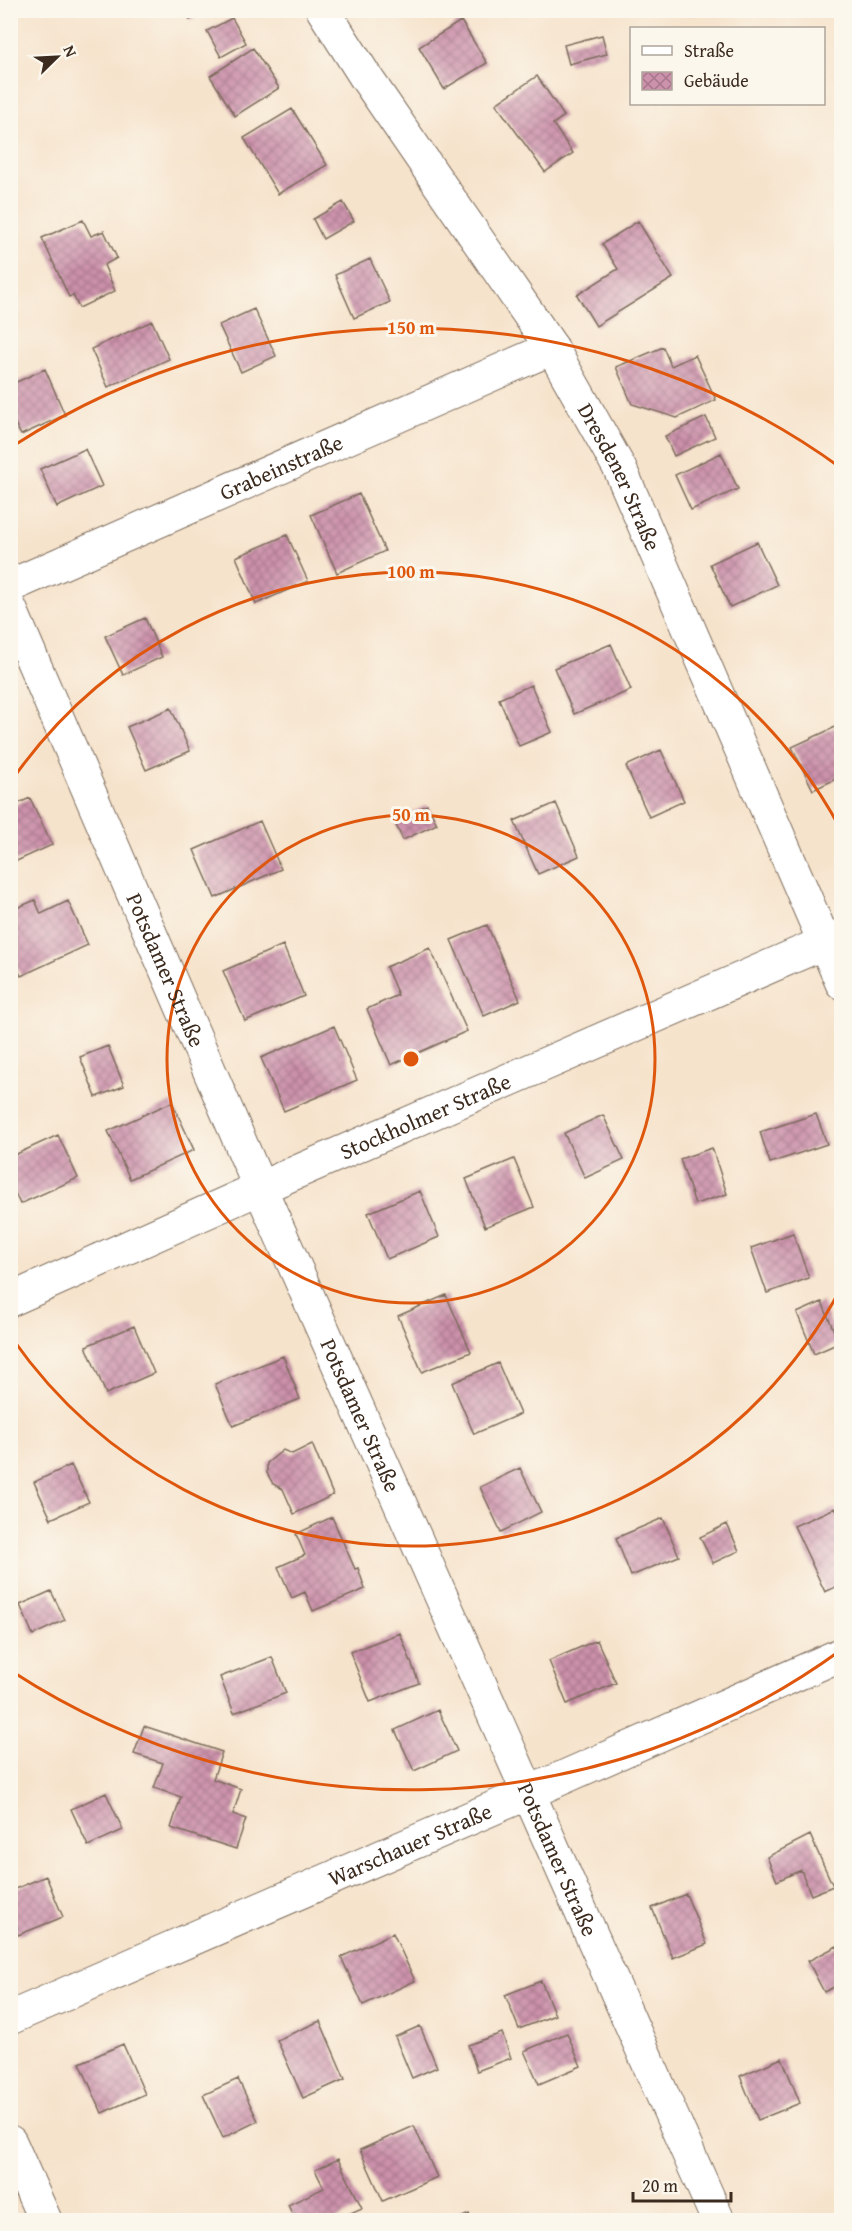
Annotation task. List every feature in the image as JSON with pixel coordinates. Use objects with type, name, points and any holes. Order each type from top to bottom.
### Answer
[{"type":"street","name":"Dresdener Straße","points":[[323,10],[365,76],[552,348],[620,469],[833,939],[842,983]]},
{"type":"street","name":"Grabeinstraße","points":[[10,586],[552,348]]},
{"type":"street","name":"Potsdamer Straße","points":[[10,608],[260,1188],[718,2220]]},
{"type":"street","name":"Stockholmer Straße","points":[[10,1300],[260,1188],[833,939]]},
{"type":"street","name":"Warschauer Straße","points":[[10,2018],[842,1654]]},
{"type":"street","points":[[10,2142],[45,2220]]},
{"type":"building","points":[[185,10],[209,10],[190,20]]},
{"type":"building","points":[[689,10],[703,10],[703,11],[690,15]]},
{"type":"building","points":[[232,18],[246,43],[221,57],[207,31]]},
{"type":"building","points":[[461,21],[487,63],[444,89],[419,47]]},
{"type":"building","points":[[602,35],[607,54],[569,64],[564,45]]},
{"type":"building","points":[[253,48],[279,88],[235,116],[210,76]]},
{"type":"building","points":[[537,76],[564,116],[553,124],[573,153],[545,172],[496,104]]},
{"type":"building","points":[[292,109],[327,165],[278,194],[244,138]]},
{"type":"building","points":[[343,202],[354,221],[323,239],[313,219]]},
{"type":"building","points":[[83,220],[91,236],[104,231],[117,258],[104,265],[115,291],[79,308],[73,295],[69,297],[42,238]]},
{"type":"building","points":[[638,221],[673,278],[596,326],[577,295],[618,269],[602,244]]},
{"type":"building","points":[[370,259],[390,302],[354,318],[335,275]]},
{"type":"building","points":[[254,309],[276,356],[241,372],[219,325]]},
{"type":"building","points":[[152,321],[169,359],[108,387],[91,349]]},
{"type":"building","points":[[663,347],[671,366],[695,355],[716,400],[677,418],[632,404],[616,367]]},
{"type":"building","points":[[45,369],[65,415],[21,435],[10,414],[10,385]]},
{"type":"building","points":[[706,417],[715,437],[674,456],[665,436]]},
{"type":"building","points":[[85,449],[102,486],[57,507],[40,469]]},
{"type":"building","points":[[721,453],[738,489],[691,510],[675,475]]},
{"type":"building","points":[[359,494],[385,551],[337,573],[311,515]]},
{"type":"building","points":[[287,535],[308,581],[256,604],[236,557]]},
{"type":"building","points":[[757,542],[777,585],[730,607],[710,564]]},
{"type":"building","points":[[145,618],[162,657],[123,675],[105,636]]},
{"type":"building","points":[[611,644],[631,690],[574,714],[554,668]]},
{"type":"building","points":[[531,685],[552,732],[519,746],[499,699]]},
{"type":"building","points":[[171,708],[190,751],[146,770],[127,727]]},
{"type":"building","points":[[842,724],[842,776],[813,790],[792,747]]},
{"type":"building","points":[[661,750],[684,801],[649,817],[626,766]]},
{"type":"building","points":[[30,798],[52,845],[10,864],[10,807]]},
{"type":"building","points":[[556,803],[579,856],[538,874],[514,821]]},
{"type":"building","points":[[427,805],[437,824],[403,840],[394,821]]},
{"type":"building","points":[[260,821],[281,869],[215,898],[194,850]]},
{"type":"building","points":[[35,900],[41,914],[68,901],[88,945],[21,976],[10,953],[10,911]]},
{"type":"building","points":[[487,925],[520,1000],[484,1016],[451,940]]},
{"type":"building","points":[[283,945],[304,996],[245,1021],[223,971]]},
{"type":"building","points":[[430,948],[467,1031],[391,1065],[367,1009],[398,995],[386,967]]},
{"type":"building","points":[[334,1026],[357,1080],[284,1111],[261,1058]]},
{"type":"building","points":[[108,1046],[124,1086],[96,1097],[80,1057]]},
{"type":"building","points":[[172,1102],[194,1150],[130,1179],[108,1131]]},
{"type":"building","points":[[816,1114],[827,1144],[770,1163],[760,1132]]},
{"type":"building","points":[[603,1115],[624,1160],[585,1178],[564,1133]]},
{"type":"building","points":[[58,1135],[78,1178],[20,1204],[10,1182],[10,1157]]},
{"type":"building","points":[[712,1148],[727,1194],[695,1204],[680,1159]]},
{"type":"building","points":[[514,1159],[534,1207],[485,1227],[466,1179]]},
{"type":"building","points":[[420,1191],[439,1237],[387,1259],[368,1213]]},
{"type":"building","points":[[793,1233],[809,1278],[767,1293],[751,1248]]},
{"type":"building","points":[[446,1295],[471,1352],[422,1372],[398,1316]]},
{"type":"building","points":[[822,1302],[839,1343],[814,1354],[797,1313]]},
{"type":"building","points":[[134,1326],[154,1373],[106,1394],[86,1346]]},
{"type":"building","points":[[283,1356],[300,1399],[233,1426],[215,1384]]},
{"type":"building","points":[[498,1363],[520,1414],[474,1434],[452,1383]]},
{"type":"building","points":[[312,1444],[333,1495],[294,1514],[283,1489],[273,1484],[267,1473],[267,1463],[283,1450],[292,1454]]},
{"type":"building","points":[[71,1465],[89,1502],[51,1519],[34,1482]]},
{"type":"building","points":[[520,1468],[541,1512],[501,1532],[480,1487]]},
{"type":"building","points":[[835,1508],[842,1522],[842,1584],[825,1592],[794,1526]]},
{"type":"building","points":[[332,1517],[355,1569],[358,1568],[365,1589],[313,1611],[305,1592],[292,1598],[278,1567],[305,1555],[296,1534]]},
{"type":"building","points":[[663,1518],[679,1556],[631,1576],[616,1538]]},
{"type":"building","points":[[727,1524],[739,1551],[713,1563],[700,1537]]},
{"type":"building","points":[[51,1591],[65,1620],[33,1635],[20,1605]]},
{"type":"building","points":[[400,1633],[419,1683],[370,1702],[350,1652]]},
{"type":"building","points":[[597,1640],[616,1683],[567,1704],[549,1661]]},
{"type":"building","points":[[272,1657],[286,1693],[234,1713],[220,1677]]},
{"type":"building","points":[[438,1710],[457,1751],[414,1771],[395,1730]]},
{"type":"building","points":[[144,1726],[222,1752],[213,1779],[241,1789],[233,1814],[246,1819],[236,1849],[171,1828],[181,1797],[154,1788],[163,1763],[134,1754]]},
{"type":"building","points":[[106,1793],[123,1830],[88,1846],[71,1809]]},
{"type":"building","points":[[810,1835],[833,1886],[811,1895],[801,1870],[777,1881],[767,1857]]},
{"type":"building","points":[[46,1876],[63,1917],[18,1935],[10,1915],[10,1891]]},
{"type":"building","points":[[686,1894],[707,1944],[673,1958],[652,1908]]},
{"type":"building","points":[[393,1933],[415,1981],[363,2005],[341,1957]]},
{"type":"building","points":[[837,1946],[842,1954],[842,1983],[824,1992],[808,1961]]},
{"type":"building","points":[[541,1981],[555,2015],[519,2029],[505,1995]]},
{"type":"building","points":[[320,2021],[345,2079],[303,2098],[277,2040]]},
{"type":"building","points":[[420,2026],[437,2067],[412,2078],[395,2037]]},
{"type":"building","points":[[502,2033],[511,2058],[477,2071],[468,2045]]},
{"type":"building","points":[[567,2033],[581,2066],[539,2084],[524,2051]]},
{"type":"building","points":[[123,2044],[145,2094],[102,2113],[80,2063]]},
{"type":"building","points":[[782,2058],[800,2103],[758,2120],[740,2076]]},
{"type":"building","points":[[238,2079],[258,2121],[223,2138],[203,2095]]},
{"type":"building","points":[[414,2126],[437,2177],[383,2201],[360,2150]]},
{"type":"building","points":[[338,2159],[362,2208],[335,2220],[295,2220],[288,2205],[324,2188],[315,2170]]},
{"type":"building","points":[[469,2214],[472,2220],[456,2220]]}]
